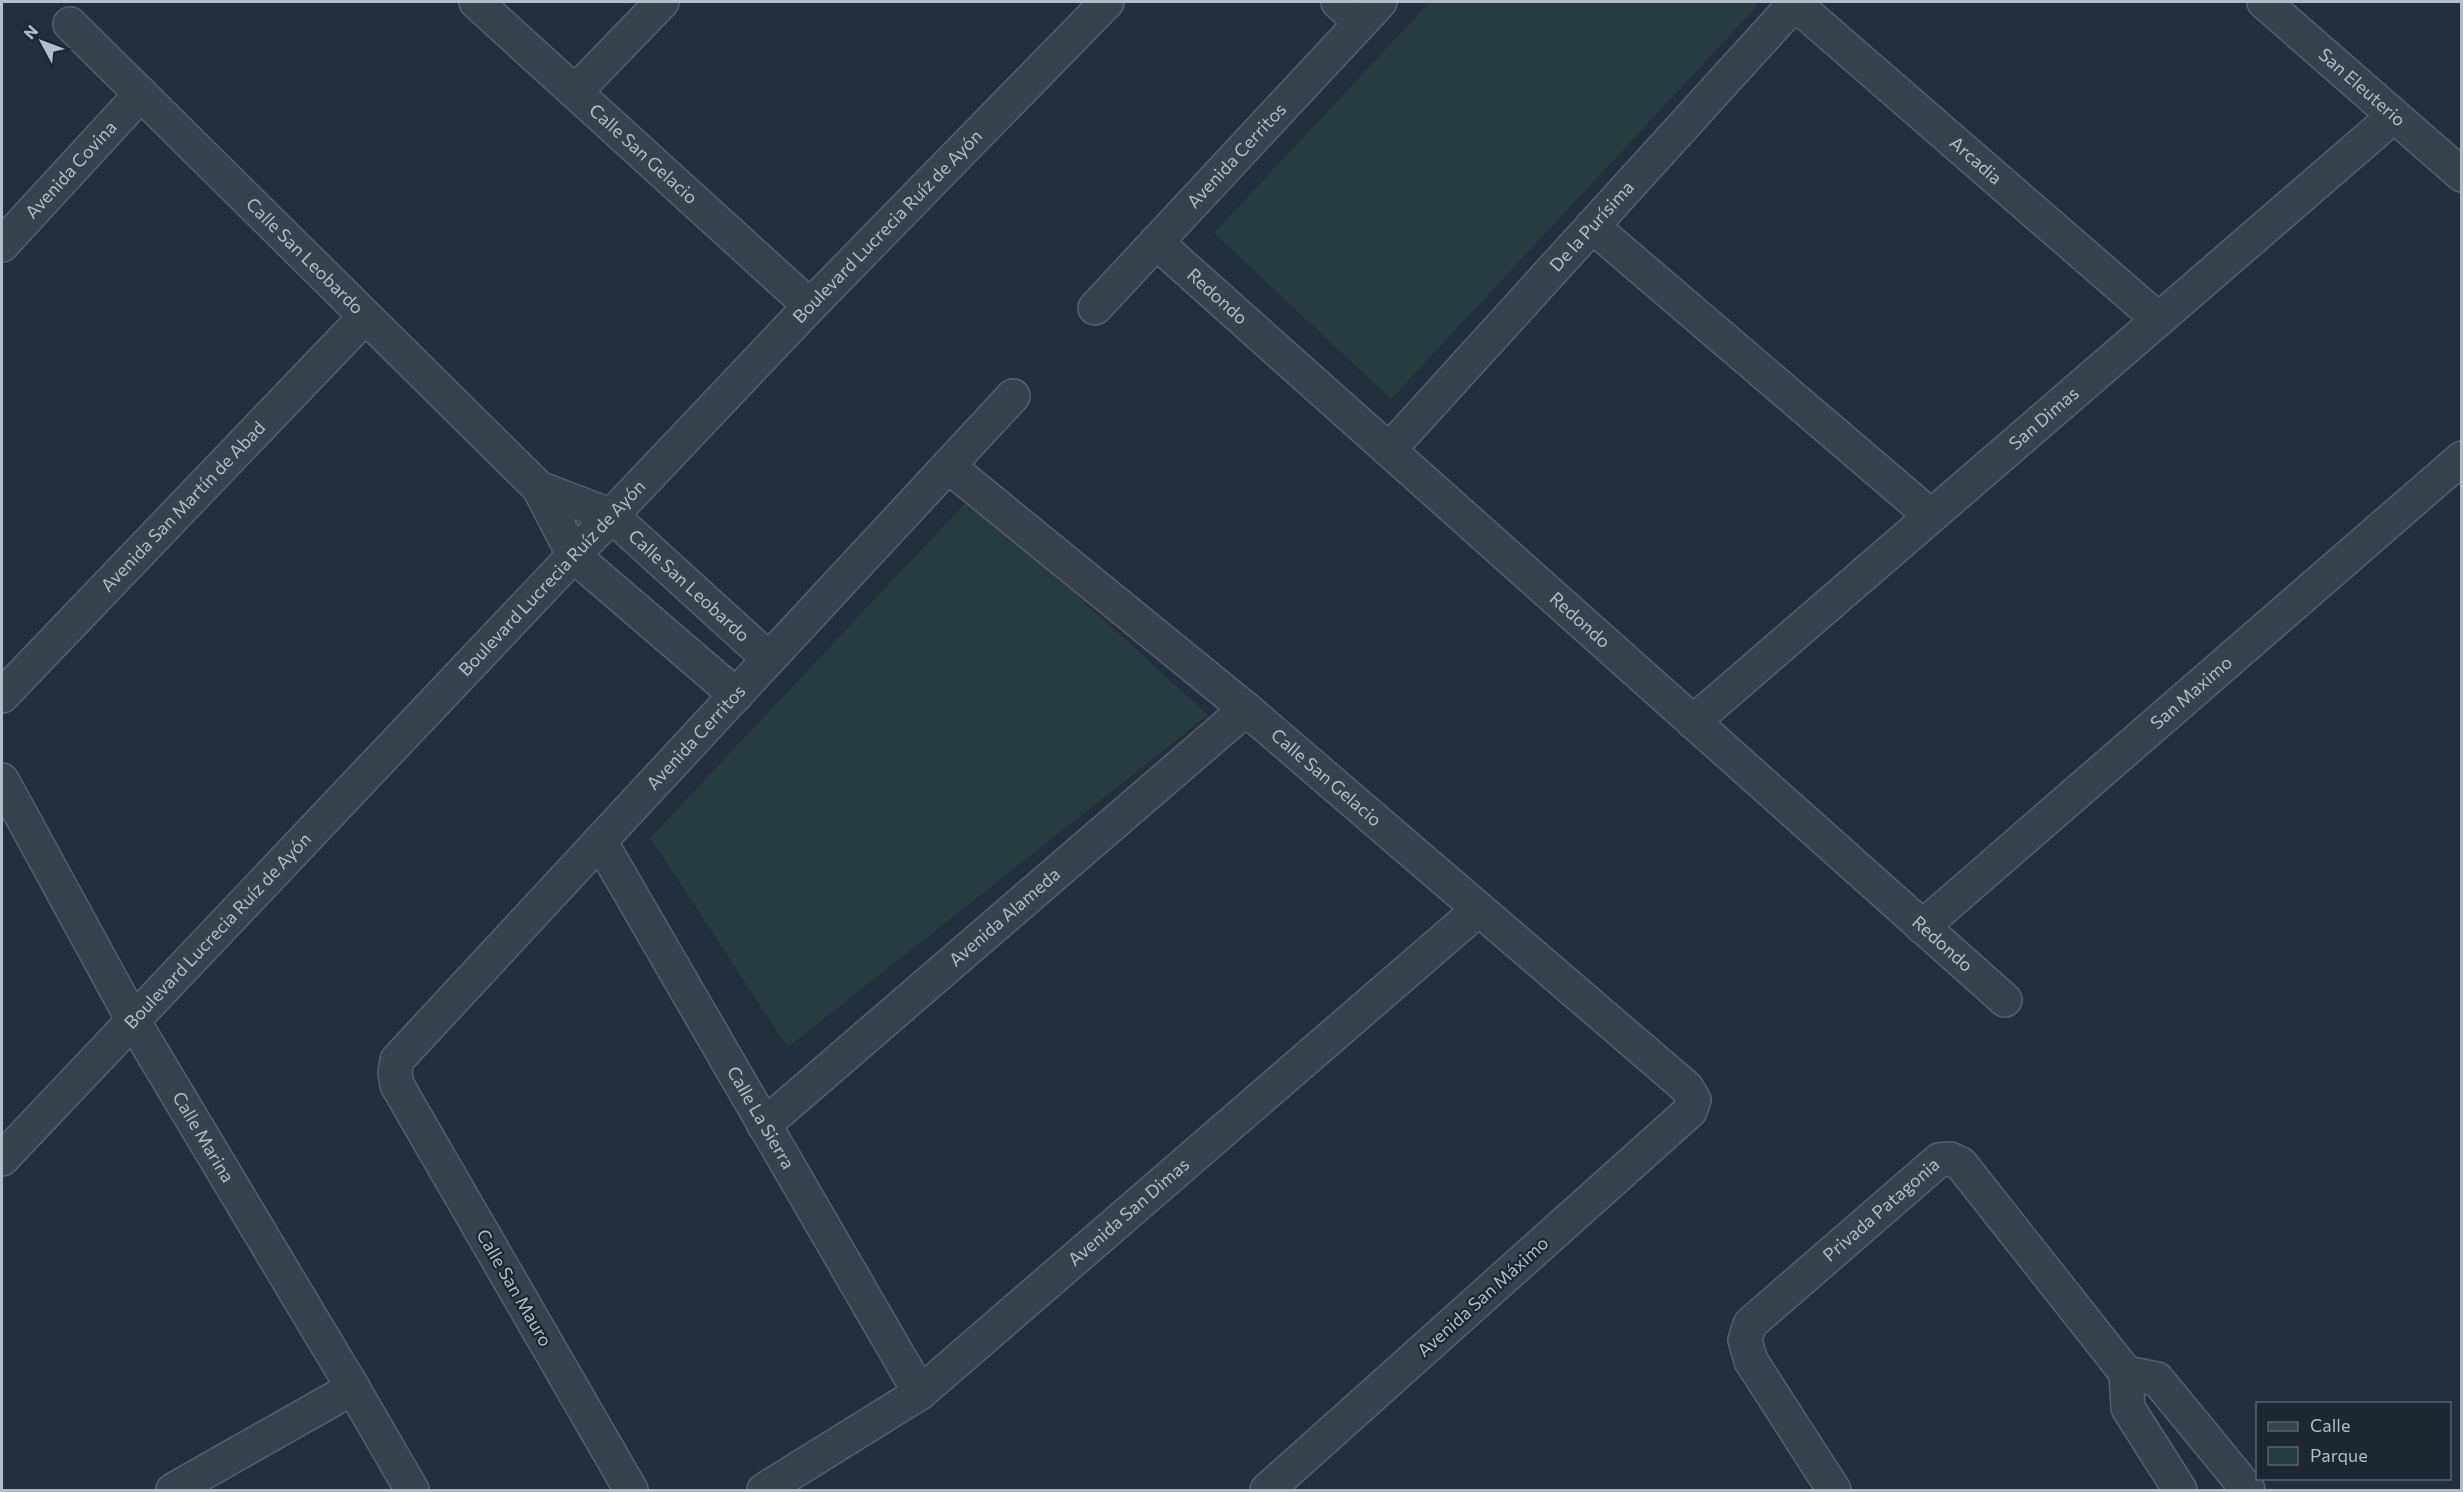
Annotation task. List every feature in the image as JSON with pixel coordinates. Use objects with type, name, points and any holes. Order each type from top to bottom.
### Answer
[{"type":"street","name":"Calle San Gelacio","points":[[476,2],[810,306]]},
{"type":"street","points":[[576,92],[662,2]]},
{"type":"street","name":"Boulevard Lucrecia Ruíz de Ayón","points":[[2,1159],[810,306],[1107,2]]},
{"type":"street","name":"De la Purísima","points":[[1389,450],[1794,2]]},
{"type":"street","name":"Arcadia","points":[[1794,2],[2158,319]]},
{"type":"street","name":"San Eleuterio","points":[[2264,2],[2462,175]]},
{"type":"street","name":"Avenida Cerritos","points":[[1095,308],[1156,242],[1359,8]]},
{"type":"street","name":"Calle San Leobardo","points":[[70,24],[539,488],[574,556],[736,695]]},
{"type":"street","name":"Avenida Covina","points":[[2,245],[141,94]]},
{"type":"street","name":"San Dimas","points":[[1693,722],[2394,116]]},
{"type":"street","points":[[1592,226],[1931,516]]},
{"type":"street","name":"Redondo","points":[[1156,242],[2005,1000]]},
{"type":"street","name":"Avenida San Martín de Abad","points":[[2,696],[365,317]]},
{"type":"street","name":"Avenida Cerritos","points":[[397,1084],[395,1073],[397,1060],[1013,396]]},
{"type":"street","name":"San Maximo","points":[[1922,927],[2462,458]]},
{"type":"street","name":"Calle San Gelacio","points":[[948,466],[1246,709],[1686,1087],[1694,1100]]},
{"type":"street","name":"Calle San Leobardo","points":[[539,488],[612,516],[769,659]]},
{"type":"street","name":"Avenida Alameda","points":[[764,1125],[1246,709]]},
{"type":"street","name":"Calle Marina","points":[[2,780],[134,1022],[353,1388],[411,1491]]},
{"type":"street","name":"Calle La Sierra","points":[[600,841],[920,1393]]},
{"type":"street","name":"Avenida San Dimas","points":[[764,1491],[920,1393],[1478,910]]},
{"type":"street","name":"Calle San Mauro","points":[[397,1084],[631,1491]]},
{"type":"street","name":"Avenida San Máximo","points":[[1267,1491],[1690,1112],[1694,1100]]},
{"type":"street","name":"Privada Patagonia","points":[[1834,1491],[1751,1361],[1745,1340],[1750,1324],[1939,1160],[1950,1159],[1961,1164],[2126,1372]]},
{"type":"street","points":[[2180,1491],[2128,1408],[2126,1372],[2157,1379],[2248,1491]]},
{"type":"street","points":[[173,1491],[353,1388]]},
{"type":"green space","points":[[1430,2],[1753,2],[1757,6],[1391,399],[1214,233]]},
{"type":"green space","points":[[970,498],[1208,715],[788,1047],[650,838]]}]
